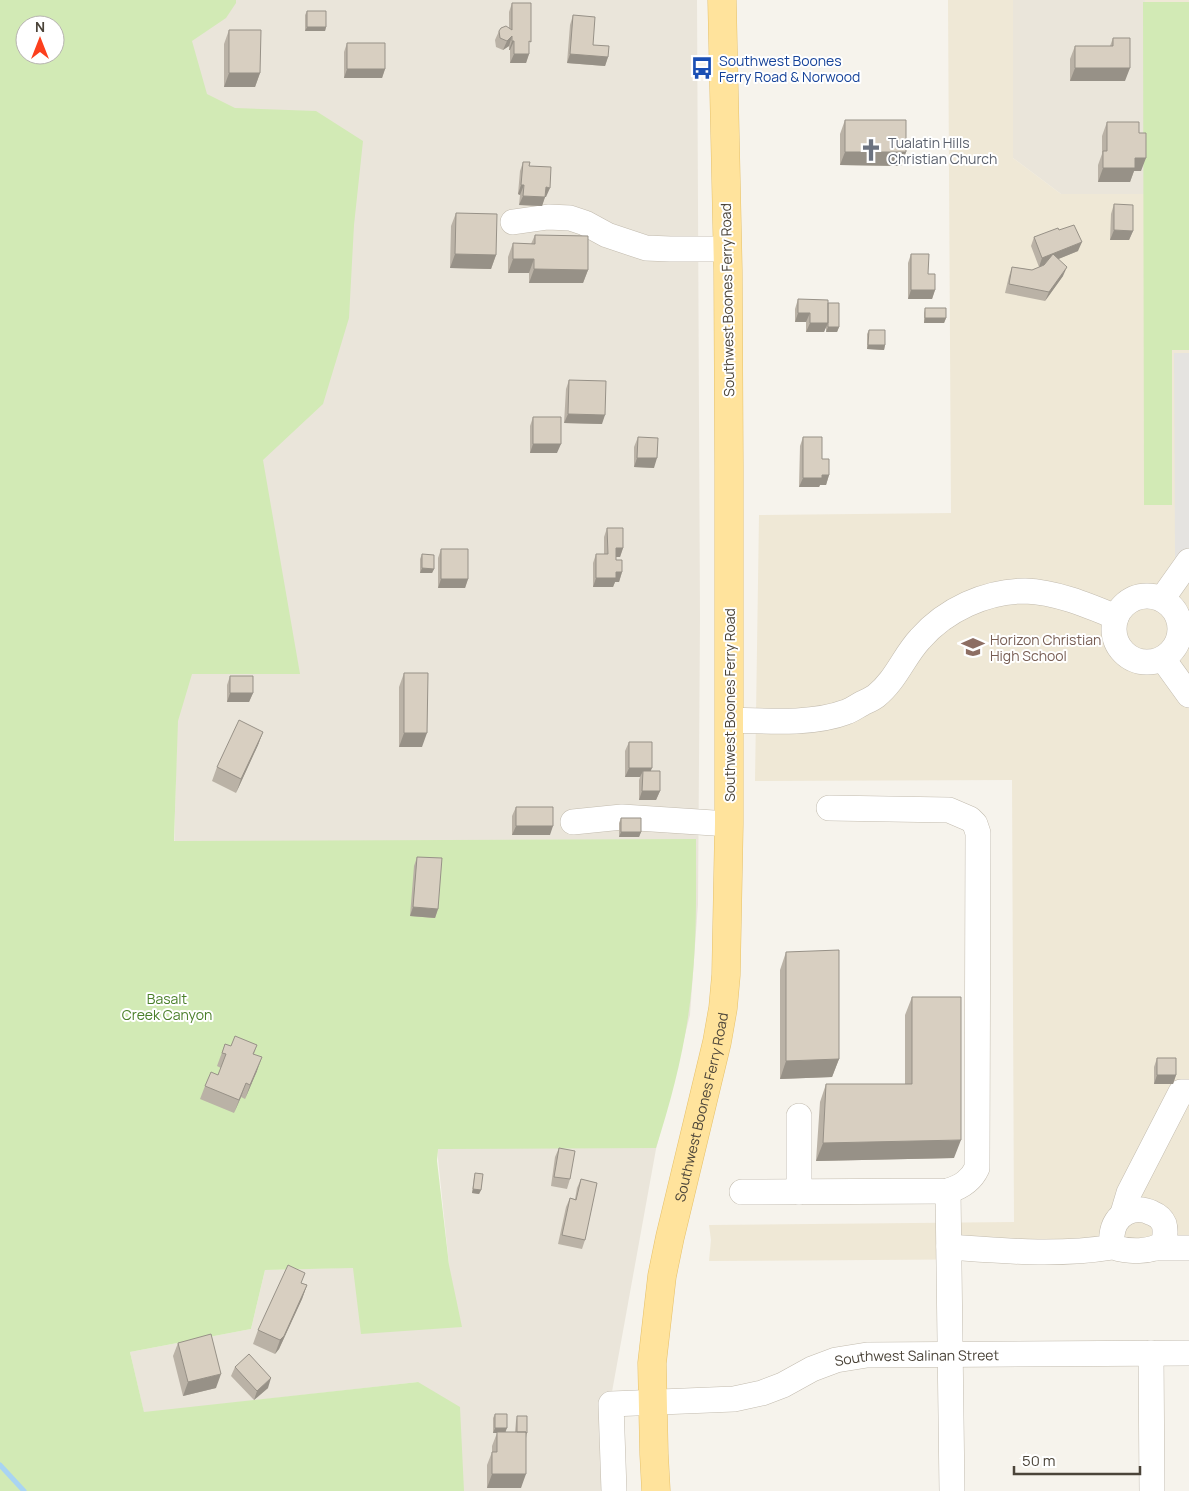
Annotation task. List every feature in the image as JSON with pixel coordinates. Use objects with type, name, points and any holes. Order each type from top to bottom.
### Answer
[{"type":"main road","name":"Southwest Boones Ferry Road","points":[[656,1491],[652,1363],[662,1276],[717,1042],[723,1008],[728,913],[728,249],[722,0]]},
{"type":"street","points":[[513,222],[548,217],[570,218],[607,235],[646,248],[670,250],[728,249]]},
{"type":"street","points":[[1162,600],[1189,561]]},
{"type":"street","points":[[729,720],[814,720],[846,712],[876,697],[891,680],[920,639],[941,620],[963,606],[992,595],[1024,591],[1058,596],[1092,606],[1116,616]]},
{"type":"street","points":[[1141,596],[1152,596],[1162,600],[1171,606],[1177,614],[1180,624],[1180,634],[1174,649],[1162,659],[1152,663],[1140,662],[1129,658],[1120,650],[1115,640],[1113,628],[1116,616],[1130,600],[1141,596]]},
{"type":"street","points":[[1162,659],[1189,695]]},
{"type":"street","points":[[742,1192],[948,1191],[958,1188],[967,1182],[974,1175],[977,1168],[978,833],[975,824],[970,819],[949,810],[829,808]]},
{"type":"street","points":[[573,822],[622,817],[729,824]]},
{"type":"street","points":[[1113,1247],[1112,1235],[1116,1224],[1123,1214],[1129,1193],[1181,1092],[1189,1092]]},
{"type":"street","points":[[798,1116],[798,1192]]},
{"type":"street","points":[[948,1191],[952,1491]]},
{"type":"street","points":[[1123,1214],[1133,1209],[1148,1211],[1158,1216],[1164,1223],[1165,1234],[1164,1243],[1157,1248]]},
{"type":"street","points":[[949,1247],[1041,1253],[1113,1247],[1133,1250],[1189,1248]]},
{"type":"street","points":[[1152,1353],[1152,1491]]},
{"type":"street","name":"Southwest Salinan Street","points":[[652,1403],[734,1399],[762,1393],[783,1385],[812,1369],[836,1360],[867,1355],[1189,1353]]},
{"type":"street","points":[[614,1491],[611,1404],[652,1403]]},
{"type":"shaded area","points":[[209,0],[697,0],[700,618],[698,904],[690,1015],[656,1149],[602,1447],[604,1491],[421,1491],[418,1382],[144,1413],[130,1352],[251,1329],[265,1270],[449,1265],[437,1149],[174,858],[192,41]]},
{"type":"shaded area","name":"Horizon Christian High School","points":[[948,0],[1013,0],[1013,158],[1061,194],[1145,194],[1145,0],[1189,0],[1189,1258],[709,1261],[711,1240],[709,1225],[1014,1222],[1012,780],[755,781],[759,515],[951,513]]},
{"type":"shaded area","points":[[1013,0],[1145,0],[1146,194],[1061,194],[1013,158]]},
{"type":"shaded area","points":[[1174,353],[1189,353],[1189,552],[1175,566]]},
{"type":"green space","name":"Basalt Creek Canyon","points":[[0,0],[236,0],[226,18],[192,41],[207,94],[235,108],[316,111],[363,141],[354,225],[349,318],[323,404],[263,460],[300,674],[192,674],[178,721],[174,841],[696,839],[695,948],[690,1005],[674,1088],[656,1148],[438,1149],[437,1161],[449,1265],[462,1327],[361,1334],[353,1268],[265,1270],[251,1329],[130,1352],[144,1412],[418,1382],[460,1407],[464,1491],[0,1491]]},
{"type":"green space","points":[[1143,2],[1189,2],[1189,350],[1172,350],[1172,505],[1144,505]]},
{"type":"building","points":[[512,3],[531,3],[531,42],[529,41],[529,54],[514,54],[512,36],[507,41],[500,38],[499,31],[501,28],[506,26],[512,30]]},
{"type":"building","points":[[307,11],[326,11],[326,27],[307,27]]},
{"type":"building","points":[[573,15],[595,17],[593,45],[609,46],[608,57],[570,54]]},
{"type":"building","points":[[229,30],[261,30],[260,73],[229,73]]},
{"type":"building","points":[[1113,38],[1130,38],[1130,68],[1075,68],[1075,46],[1113,46]]},
{"type":"building","points":[[347,43],[385,43],[385,69],[347,69]]},
{"type":"building","points":[[845,120],[906,120],[906,152],[845,152]]},
{"type":"building","points":[[1107,122],[1139,122],[1139,133],[1146,133],[1146,158],[1135,158],[1135,168],[1103,168],[1103,151],[1107,151]]},
{"type":"building","points":[[523,162],[530,162],[529,166],[551,167],[550,188],[546,187],[545,197],[523,196],[524,185],[521,185]]},
{"type":"building","points":[[1114,204],[1133,205],[1133,231],[1114,230]]},
{"type":"building","points":[[456,213],[497,214],[496,255],[455,254]]},
{"type":"building","points":[[1074,225],[1082,242],[1042,258],[1034,237],[1058,228],[1059,230]]},
{"type":"building","points":[[535,235],[588,236],[588,270],[534,269],[534,259],[513,259],[513,243],[535,244]]},
{"type":"building","points":[[911,254],[929,254],[928,274],[935,274],[935,290],[911,290]]},
{"type":"building","points":[[1053,254],[1067,267],[1049,292],[1009,284],[1012,267],[1032,270],[1044,265]]},
{"type":"building","points":[[798,299],[828,300],[828,323],[810,323],[810,313],[798,313]]},
{"type":"building","points":[[828,303],[839,303],[839,327],[828,327]]},
{"type":"building","points":[[925,308],[946,308],[946,318],[925,318]]},
{"type":"building","points":[[869,330],[885,330],[885,345],[868,345]]},
{"type":"building","points":[[569,380],[606,381],[605,415],[568,414]]},
{"type":"building","points":[[533,417],[561,417],[561,444],[533,444]]},
{"type":"building","points":[[638,437],[658,438],[657,458],[637,458]]},
{"type":"building","points":[[803,437],[822,437],[822,459],[829,459],[829,475],[822,475],[822,478],[803,478]]},
{"type":"building","points":[[607,528],[623,528],[623,548],[616,548],[616,560],[622,560],[622,572],[616,572],[616,578],[596,578],[596,554],[608,554]]},
{"type":"building","points":[[441,549],[468,549],[468,579],[441,579]]},
{"type":"building","points":[[422,554],[434,555],[434,569],[422,568]]},
{"type":"building","points":[[404,673],[428,673],[427,733],[404,733]]},
{"type":"building","points":[[230,676],[253,676],[253,693],[230,693]]},
{"type":"building","points":[[239,720],[263,732],[241,779],[217,767]]},
{"type":"building","points":[[629,742],[652,742],[652,768],[629,768]]},
{"type":"building","points":[[643,771],[660,771],[660,791],[642,791]]},
{"type":"building","points":[[516,807],[553,807],[553,826],[516,826]]},
{"type":"building","points":[[621,818],[641,818],[641,832],[621,832]]},
{"type":"building","points":[[417,857],[442,858],[438,909],[413,907]]},
{"type":"building","points":[[839,950],[839,1059],[786,1061],[786,952]]},
{"type":"building","points":[[912,997],[961,997],[961,1140],[823,1143],[826,1084],[912,1084]]},
{"type":"building","points":[[235,1036],[257,1045],[253,1054],[262,1057],[250,1085],[246,1083],[239,1100],[205,1086],[211,1072],[218,1075],[226,1054],[222,1053],[225,1044],[231,1046]]},
{"type":"building","points":[[1157,1058],[1176,1058],[1176,1075],[1157,1075]]},
{"type":"building","points":[[559,1148],[575,1151],[570,1179],[554,1177]]},
{"type":"building","points":[[475,1173],[483,1174],[481,1190],[473,1189]]},
{"type":"building","points":[[581,1179],[597,1183],[585,1240],[562,1235],[570,1198],[576,1200]]},
{"type":"building","points":[[288,1265],[305,1273],[301,1283],[307,1285],[284,1336],[280,1340],[258,1330]]},
{"type":"building","points":[[211,1334],[221,1374],[188,1382],[178,1343]]},
{"type":"building","points":[[249,1354],[271,1378],[257,1391],[235,1367]]},
{"type":"building","points":[[495,1414],[507,1414],[507,1428],[495,1428]]},
{"type":"building","points":[[517,1416],[527,1416],[527,1433],[517,1432]]},
{"type":"building","points":[[497,1432],[526,1432],[526,1474],[492,1474],[492,1452],[497,1452]]},
{"type":"waterway","points":[[0,1465],[24,1491]]},
{"type":"place","name":"Southwest Boones Ferry Road & Norwood","points":[[702,68]]},
{"type":"place","name":"Tualatin Hills Christian Church","points":[[871,150]]},
{"type":"place","name":"Horizon Christian High School","points":[[973,647]]}]
